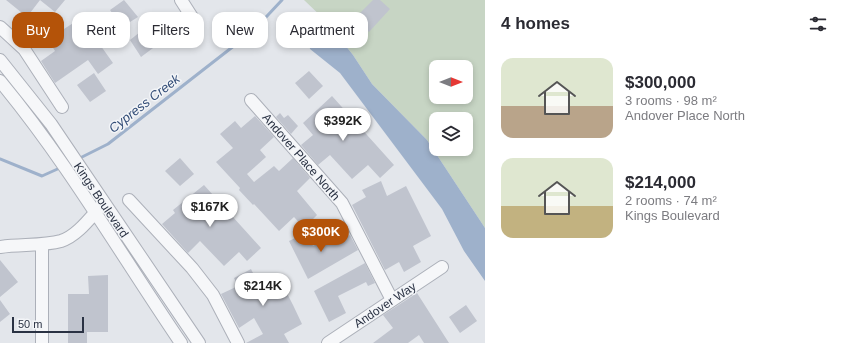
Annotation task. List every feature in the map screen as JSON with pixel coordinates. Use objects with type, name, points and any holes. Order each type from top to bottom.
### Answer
[{"type":"street","points":[[181,0],[189,12]]},
{"type":"street","points":[[0,27],[24,50],[62,107]]},
{"type":"street","name":"Kings Boulevard","points":[[0,60],[33,100],[61,151]]},
{"type":"street","name":"Kings Boulevard","points":[[0,81],[61,151],[89,191],[181,343]]},
{"type":"street","name":"Andover Place North","points":[[251,100],[342,203],[392,300]]},
{"type":"street","points":[[129,200],[192,268],[209,290],[238,343]]},
{"type":"street","points":[[0,247],[20,244],[42,244],[63,240],[76,232],[100,208]]},
{"type":"street","name":"Kings Boulevard","points":[[100,208],[199,343]]},
{"type":"street","points":[[42,244],[42,343]]},
{"type":"street","name":"Andover Way","points":[[328,343],[442,267]]},
{"type":"green space","points":[[304,0],[485,0],[485,228],[438,156],[473,156],[473,112],[429,112],[429,143],[372,84],[347,48],[368,48],[368,12],[317,12]]},
{"type":"water","points":[[347,48],[372,84],[427,140],[429,143],[429,156],[438,156],[485,228],[485,281],[464,251],[442,209],[340,73],[310,49]]},
{"type":"building","points":[[6,0],[40,0],[31,12],[21,12]]},
{"type":"building","points":[[40,0],[65,0],[55,12]]},
{"type":"building","points":[[124,0],[138,17],[130,22],[130,12],[111,12],[110,10]]},
{"type":"building","points":[[373,0],[380,0],[390,9],[369,32],[368,12],[361,12]]},
{"type":"building","points":[[72,24],[72,48],[102,48],[113,63],[98,74],[88,60],[55,83],[41,61],[55,51],[53,48],[64,48],[64,29]]},
{"type":"building","points":[[138,34],[138,48],[153,48],[141,57],[130,40]]},
{"type":"building","points":[[309,71],[323,86],[309,99],[295,83]]},
{"type":"building","points":[[94,73],[106,91],[90,102],[77,85]]},
{"type":"building","points":[[332,96],[394,165],[380,178],[368,165],[352,179],[330,155],[318,165],[301,145],[313,135],[303,123]]},
{"type":"building","points":[[280,113],[284,118],[288,115],[298,126],[291,134],[276,117]]},
{"type":"building","points":[[255,116],[274,137],[260,150],[266,157],[247,174],[254,182],[274,166],[279,171],[293,158],[310,178],[297,191],[317,215],[304,228],[294,217],[279,231],[239,190],[240,188],[216,162],[233,148],[220,134],[235,121],[241,128]]},
{"type":"building","points":[[180,158],[194,174],[180,186],[165,171]]},
{"type":"building","points":[[381,181],[387,196],[406,186],[431,236],[413,246],[421,262],[404,272],[399,262],[385,270],[352,205],[366,197],[362,190]]},
{"type":"building","points":[[204,185],[261,248],[247,261],[239,252],[224,266],[200,241],[188,253],[162,224],[175,213],[173,210]]},
{"type":"building","points":[[306,233],[313,246],[331,237],[334,243],[350,235],[358,250],[308,279],[289,241]]},
{"type":"building","points":[[0,260],[18,282],[0,297]]},
{"type":"building","points":[[365,263],[375,283],[368,286],[366,282],[338,296],[346,313],[329,322],[314,291]]},
{"type":"building","points":[[251,269],[258,283],[277,274],[293,305],[302,324],[284,334],[289,343],[246,343],[263,334],[254,318],[239,328],[221,294],[238,286],[234,278]]},
{"type":"building","points":[[108,275],[108,332],[87,332],[87,343],[68,343],[68,294],[89,294],[88,276]]},
{"type":"building","points":[[417,293],[449,343],[424,343],[419,335],[408,343],[373,343],[393,328],[383,315]]},
{"type":"building","points":[[0,300],[10,314],[0,322]]},
{"type":"building","points":[[466,305],[477,321],[460,333],[449,317]]},
{"type":"waterway","name":"Cypress Creek","points":[[78,159],[108,144],[253,31],[282,0]]},
{"type":"waterway","name":"Cypress Creek","points":[[0,159],[42,176],[62,167]]}]
